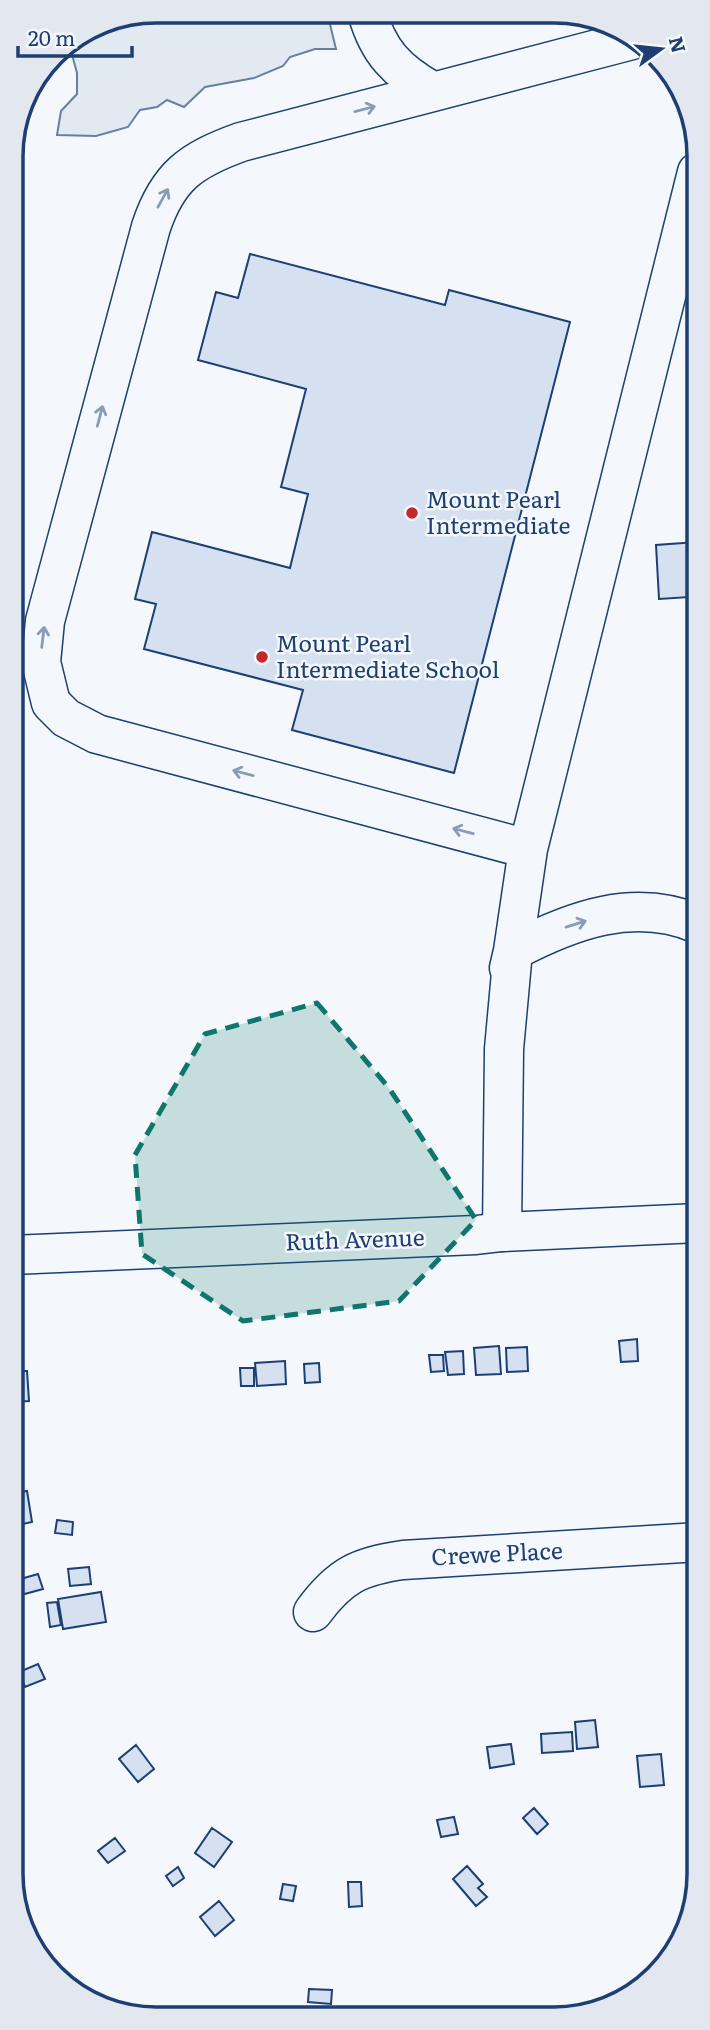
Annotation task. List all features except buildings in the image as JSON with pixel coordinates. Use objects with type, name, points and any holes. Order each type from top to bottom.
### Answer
[{"type":"main road","points":[[371,23],[385,54],[397,68],[432,91]]},
{"type":"main road","points":[[528,849],[97,734],[66,718],[51,704],[41,662],[45,621],[150,227],[159,204],[185,170],[219,150],[254,139],[623,42]]},
{"type":"main road","points":[[489,1233],[482,1060],[513,951],[528,849],[687,212]]},
{"type":"main road","points":[[513,951],[549,932],[603,916],[626,912],[674,915],[687,920]]},
{"type":"main road","name":"Ruth Avenue","points":[[23,1254],[687,1224]]},
{"type":"main road","name":"Crewe Place","points":[[313,1612],[325,1596],[349,1575],[385,1562],[687,1543]]},
{"type":"highlighted area","points":[[317,1003],[389,1088],[476,1220],[399,1301],[243,1321],[142,1254],[135,1155],[205,1034]]},
{"type":"shaded area","points":[[147,23],[330,23],[336,49],[315,49],[290,57],[283,66],[254,78],[205,87],[184,107],[167,100],[157,107],[140,110],[128,127],[96,136],[57,135],[61,111],[77,94],[77,73],[72,53],[82,45],[113,30]]},
{"type":"place","name":"Mount Pearl Intermediate","points":[[412,513]]},
{"type":"place","name":"Mount Pearl Intermediate School","points":[[262,657]]}]
